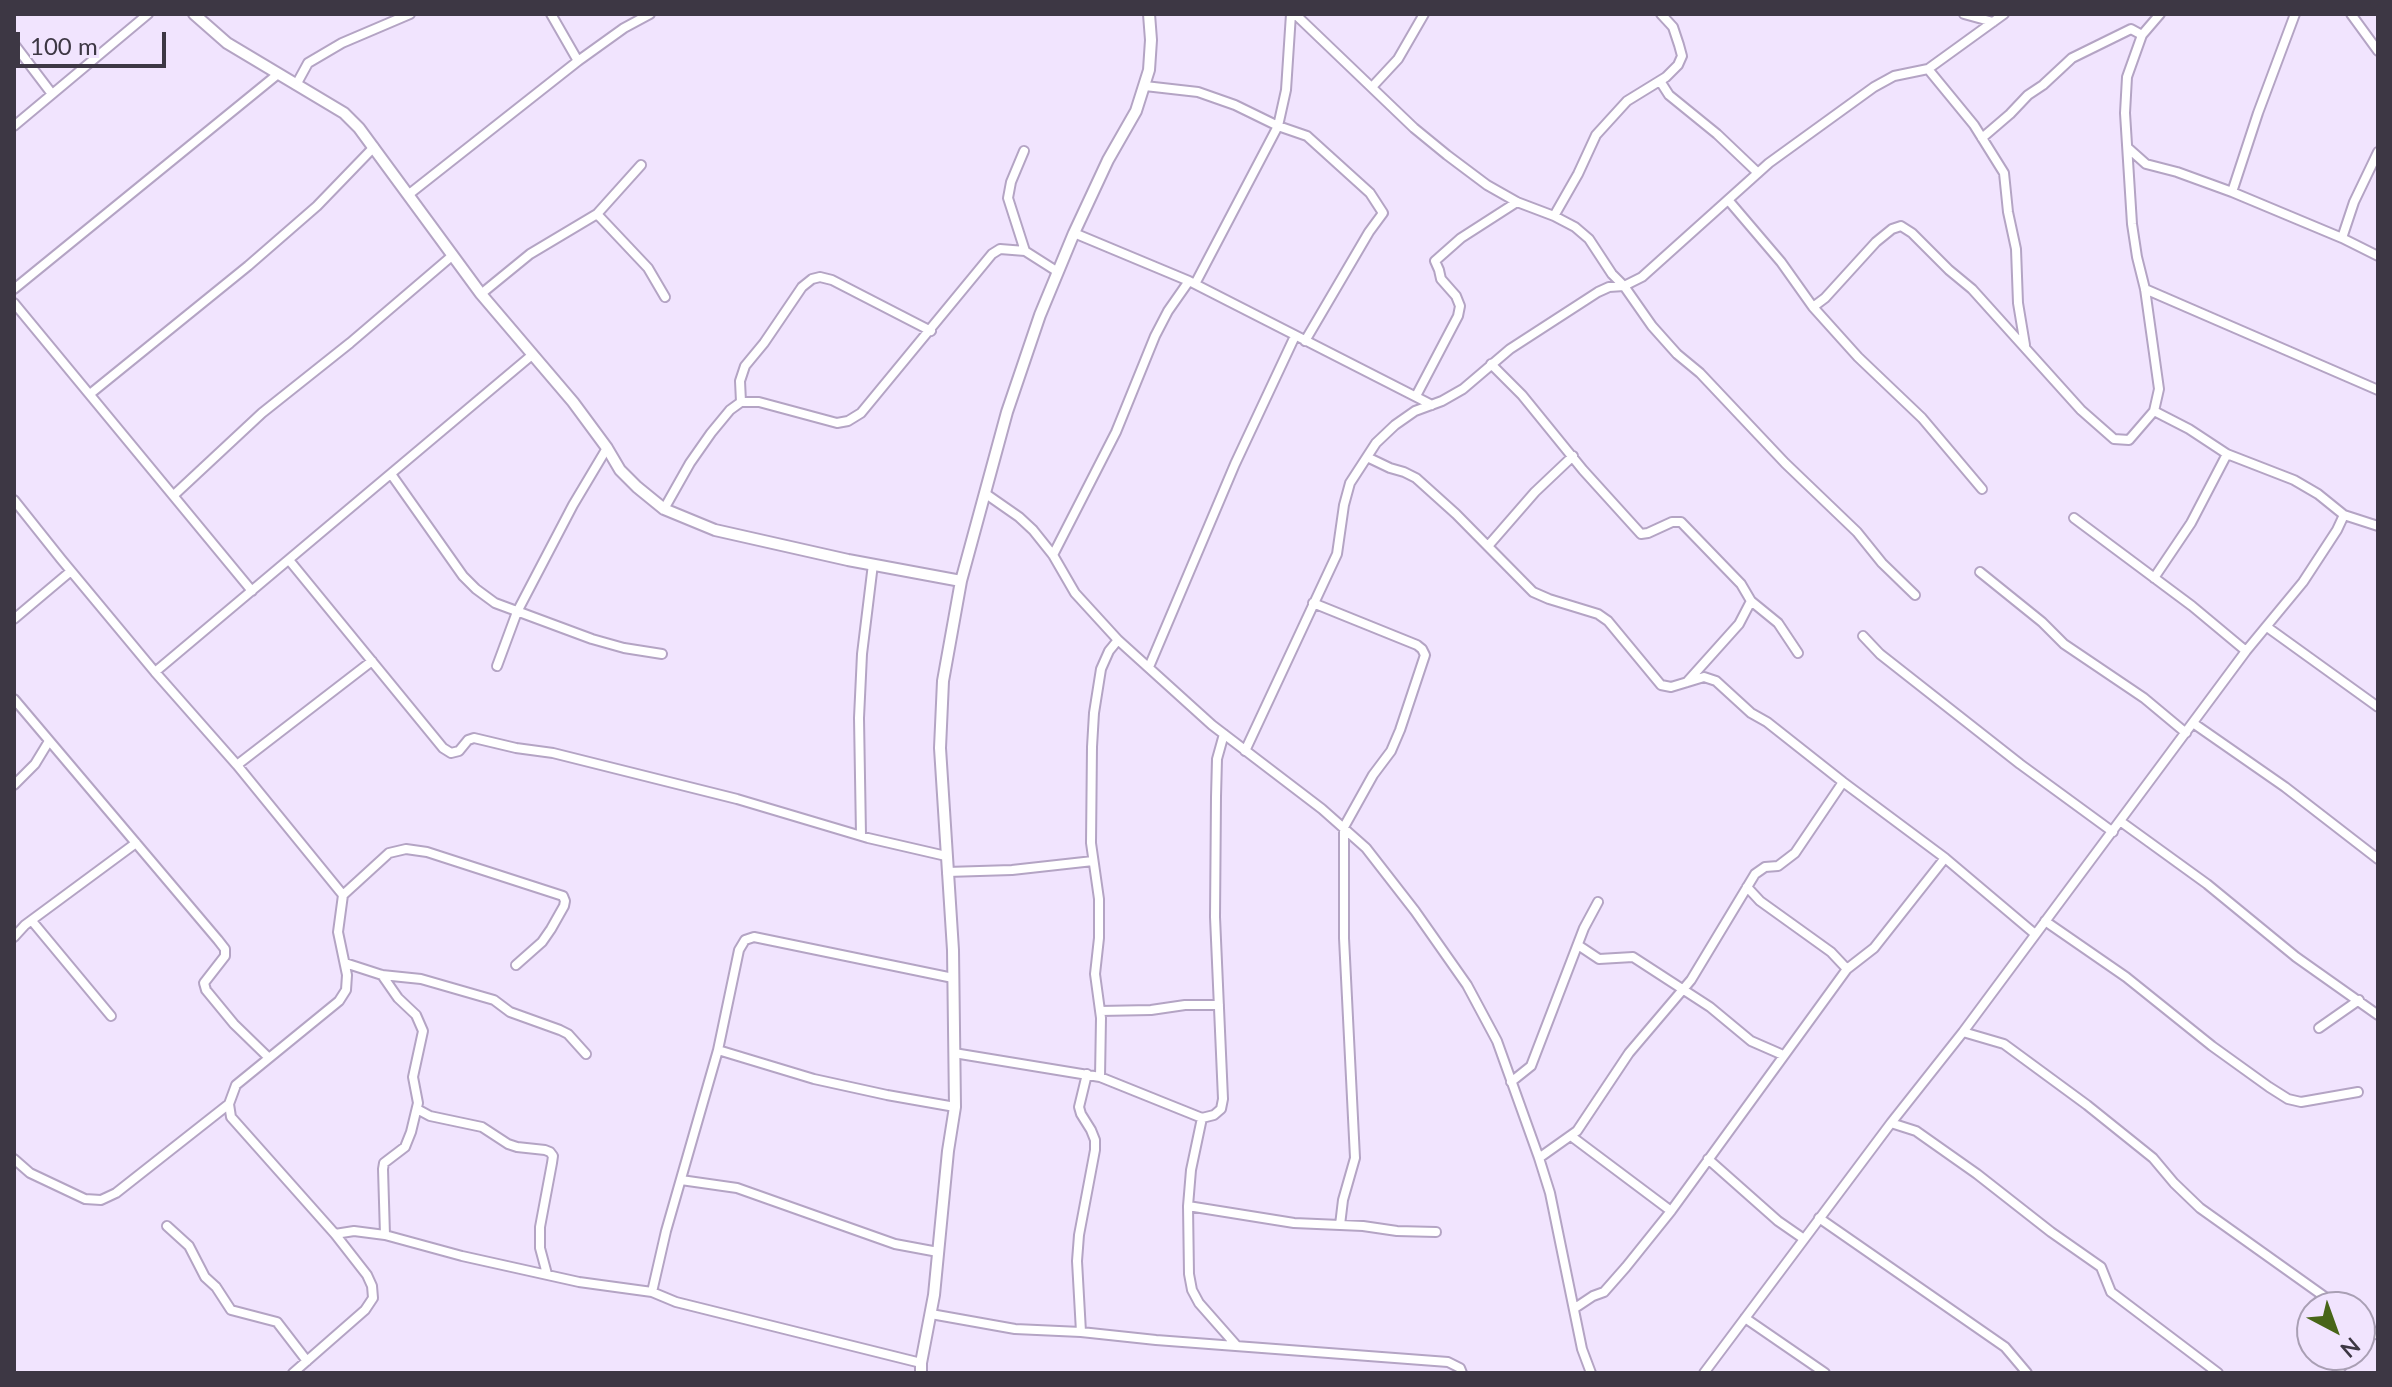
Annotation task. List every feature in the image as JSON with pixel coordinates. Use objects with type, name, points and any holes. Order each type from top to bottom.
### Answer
[{"type":"street","points":[[14,126],[148,14]]},
{"type":"street","points":[[194,14],[227,43],[344,113],[374,147],[481,294],[573,402],[620,470],[664,509],[715,530],[961,581]]},
{"type":"street","points":[[296,85],[308,63],[342,43],[410,14]]},
{"type":"street","points":[[551,14],[578,61]]},
{"type":"street","points":[[408,195],[578,61],[624,28],[650,14]]},
{"type":"street","points":[[335,1234],[354,1231],[385,1235],[579,1282],[652,1292],[691,1306],[921,1368],[931,1314],[955,1107],[953,978],[940,715],[943,681],[961,581],[1007,412],[1040,315],[1074,233],[1108,160],[1136,111],[1145,86],[1151,40],[1149,14]]},
{"type":"street","points":[[1053,555],[1116,432],[1168,311],[1192,283],[1278,126],[1286,90],[1293,14],[1447,155],[1487,185],[1517,202],[1575,227],[1589,239],[1612,274],[1677,354],[1700,373],[1915,595]]},
{"type":"street","points":[[1372,87],[1398,59],[1424,14]]},
{"type":"street","points":[[1554,216],[1596,135],[1627,101],[1660,81],[1678,65],[1682,56],[1673,27],[1661,14]]},
{"type":"street","points":[[1964,14],[1993,22]]},
{"type":"street","points":[[1245,751],[1337,554],[1350,483],[1376,443],[1415,411],[1463,389],[1510,349],[1598,292],[1624,286],[1642,277],[1758,173],[1874,87],[1894,76],[1928,69],[2004,14]]},
{"type":"street","points":[[1813,307],[1876,242],[1901,226],[1972,289],[2081,410],[2114,439],[2129,440],[2154,411],[2159,389],[2145,289],[2137,257],[2129,179],[2125,113],[2127,77],[2142,35],[2160,14]]},
{"type":"street","points":[[2232,192],[2295,14]]},
{"type":"street","points":[[2351,14],[2377,48]]},
{"type":"street","points":[[1290,29],[1306,23]]},
{"type":"street","points":[[1982,138],[2072,58],[2131,29],[2142,35]]},
{"type":"street","points":[[14,44],[52,94]]},
{"type":"street","points":[[1928,69],[1982,138],[2004,173],[2016,249],[2018,303],[2026,347]]},
{"type":"street","points":[[14,289],[278,74]]},
{"type":"street","points":[[1660,81],[1669,95],[1758,173]]},
{"type":"street","points":[[1145,86],[1198,92],[1307,136],[1370,193],[1383,213],[1305,341]]},
{"type":"street","points":[[90,394],[317,206],[374,147]]},
{"type":"street","points":[[2127,147],[2146,164],[2232,192],[2378,256]]},
{"type":"street","points":[[1024,151],[1008,198],[1025,251]]},
{"type":"street","points":[[2342,238],[2354,202],[2378,152]]},
{"type":"street","points":[[2129,179],[2132,172],[2146,164]]},
{"type":"street","points":[[481,294],[530,254],[597,214],[641,165]]},
{"type":"street","points":[[1729,201],[1781,262],[1813,307],[1858,357],[1922,418],[1982,489]]},
{"type":"street","points":[[1416,396],[1458,316],[1460,306],[1456,296],[1441,279],[1435,261],[1461,238],[1517,202]]},
{"type":"street","points":[[597,214],[648,268],[665,297]]},
{"type":"street","points":[[1074,233],[1192,283],[1432,405]]},
{"type":"street","points":[[664,509],[711,433],[741,402],[759,402],[837,423],[848,421],[861,413],[992,254],[1000,249],[1025,251],[1058,272]]},
{"type":"street","points":[[174,495],[262,413],[453,255]]},
{"type":"street","points":[[741,402],[740,381],[745,366],[802,287],[812,279],[832,280],[931,331]]},
{"type":"street","points":[[2145,289],[2378,390]]},
{"type":"street","points":[[14,303],[252,591]]},
{"type":"street","points":[[1149,667],[1235,464],[1295,336]]},
{"type":"street","points":[[155,672],[532,355]]},
{"type":"street","points":[[1491,364],[1522,395],[1641,534],[1672,522],[1681,522],[1741,584],[1751,601],[1778,623],[1798,653]]},
{"type":"street","points":[[2154,411],[2227,454],[2294,480],[2344,515],[2378,526]]},
{"type":"street","points":[[497,666],[517,612],[607,448]]},
{"type":"street","points":[[2154,578],[2191,523],[2227,454]]},
{"type":"street","points":[[1488,546],[1535,492],[1573,456]]},
{"type":"street","points":[[1367,457],[1416,478],[1533,592],[1598,614],[1608,621],[1661,685],[1671,687],[1704,677],[1716,681],[1751,713],[1945,858],[2035,934]]},
{"type":"street","points":[[391,474],[463,576],[495,603],[624,648],[662,654]]},
{"type":"street","points":[[986,494],[1033,530],[1053,555],[1075,593],[1118,640],[1224,734],[1344,827],[1366,848],[1390,876],[1467,985],[1497,1041],[1539,1158],[1550,1193],[1582,1349],[1591,1373]]},
{"type":"street","points":[[14,500],[343,895]]},
{"type":"street","points":[[1704,1373],[1963,1032],[2246,651],[2303,582],[2344,515]]},
{"type":"street","points":[[2074,518],[2246,651]]},
{"type":"street","points":[[289,560],[443,748],[451,753],[459,751],[468,740],[474,738],[553,753],[946,856]]},
{"type":"street","points":[[861,835],[859,718],[862,654],[873,564]]},
{"type":"street","points":[[14,619],[71,571]]},
{"type":"street","points":[[1980,572],[2064,644],[2144,698],[2186,733]]},
{"type":"street","points":[[1687,682],[1739,624],[1751,601]]},
{"type":"street","points":[[1313,603],[1417,645],[1425,655],[1391,751],[1373,775],[1344,827],[1344,938],[1355,1158],[1343,1200],[1340,1225]]},
{"type":"street","points":[[2267,627],[2378,707]]},
{"type":"street","points":[[1863,636],[1892,663],[2020,764],[2113,832]]},
{"type":"street","points":[[1100,1077],[1100,1011],[1095,982],[1099,899],[1091,843],[1094,713],[1101,669],[1118,640]]},
{"type":"street","points":[[237,765],[372,661]]},
{"type":"street","points":[[14,699],[225,949],[220,965],[204,983],[206,990],[234,1024],[269,1058]]},
{"type":"street","points":[[2193,723],[2285,787],[2378,859]]},
{"type":"street","points":[[954,1053],[1100,1077],[1202,1118],[1214,1115],[1221,1109],[1215,917],[1217,759],[1224,734]]},
{"type":"street","points":[[14,785],[35,764],[49,741]]},
{"type":"street","points":[[1539,1158],[1571,1136],[1591,1113],[1634,1046],[1683,991],[1755,874],[1765,867],[1778,866],[1795,853],[1843,782]]},
{"type":"street","points":[[2120,821],[2207,884],[2296,957],[2378,1015]]},
{"type":"street","points":[[14,937],[25,925],[136,843]]},
{"type":"street","points":[[293,1373],[365,1310],[373,1298],[372,1286],[335,1234],[231,1117],[229,1104],[236,1085],[339,1001],[346,990],[345,963],[338,932],[343,895],[389,853],[406,849],[427,852],[563,896],[564,906],[551,929],[542,942],[516,965]]},
{"type":"street","points":[[1575,1308],[1604,1292],[1671,1211],[1847,969],[1874,948],[1945,858]]},
{"type":"street","points":[[947,872],[1012,870],[1093,861]]},
{"type":"street","points":[[1747,887],[1760,901],[1831,952],[1847,969]]},
{"type":"street","points":[[1511,1082],[1531,1066],[1598,902]]},
{"type":"street","points":[[32,921],[111,1016]]},
{"type":"street","points":[[2045,921],[2126,977],[2212,1046],[2288,1099],[2301,1102],[2358,1092]]},
{"type":"street","points":[[652,1292],[666,1231],[718,1050],[739,950],[745,940],[754,937],[953,978]]},
{"type":"street","points":[[1578,945],[1599,959],[1633,957],[1710,1007],[1751,1041],[1783,1055]]},
{"type":"street","points":[[345,963],[382,975],[421,979],[494,1000],[510,1012],[568,1034],[586,1054]]},
{"type":"street","points":[[382,975],[391,990],[416,1015],[423,1031],[413,1077],[417,1109],[405,1147],[384,1163],[385,1235]]},
{"type":"street","points":[[2319,1028],[2359,1000]]},
{"type":"street","points":[[1100,1011],[1219,1005]]},
{"type":"street","points":[[1963,1032],[2004,1044],[2153,1158],[2200,1208],[2317,1291]]},
{"type":"street","points":[[718,1050],[814,1079],[955,1107]]},
{"type":"street","points":[[1081,1332],[1077,1261],[1079,1235],[1095,1150],[1095,1140],[1079,1107],[1087,1074]]},
{"type":"street","points":[[14,1159],[44,1180],[85,1199],[101,1200],[116,1193],[229,1104]]},
{"type":"street","points":[[417,1109],[430,1116],[482,1127],[517,1147],[550,1152],[553,1156],[540,1227],[540,1248],[547,1274]]},
{"type":"street","points":[[1202,1118],[1191,1170],[1189,1274],[1199,1303],[1236,1345]]},
{"type":"street","points":[[1891,1123],[1916,1131],[2101,1267],[2111,1292],[2218,1373]]},
{"type":"street","points":[[1571,1136],[1671,1211]]},
{"type":"street","points":[[1708,1159],[1766,1211],[1804,1239]]},
{"type":"street","points":[[681,1180],[737,1188],[895,1244],[938,1252]]},
{"type":"street","points":[[1188,1206],[1294,1223],[1436,1232]]},
{"type":"street","points":[[1819,1218],[2005,1347],[2027,1373]]},
{"type":"street","points":[[167,1226],[189,1246],[205,1277],[227,1306],[238,1314],[277,1322],[307,1361]]},
{"type":"street","points":[[931,1314],[1015,1329],[1448,1362],[1460,1368],[1462,1373]]},
{"type":"street","points":[[1745,1318],[1825,1373]]}]
